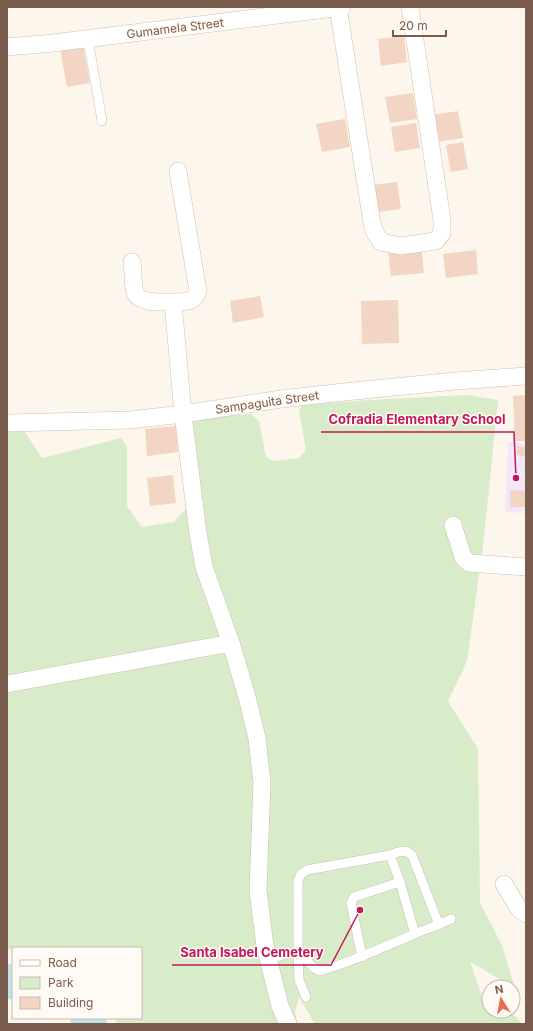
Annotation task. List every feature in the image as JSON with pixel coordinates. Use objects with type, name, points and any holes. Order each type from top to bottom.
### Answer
[{"type":"street","name":"Gumamela Street","points":[[7,47],[88,39],[342,7]]},
{"type":"street","points":[[338,8],[372,223],[375,233],[381,242],[400,246],[436,241],[442,233],[442,220],[410,7]]},
{"type":"street","points":[[132,262],[135,293],[140,299],[149,301],[174,302],[190,301],[196,298],[198,292],[178,171]]},
{"type":"street","points":[[174,302],[183,414],[198,533],[204,567],[231,643],[257,738],[262,783],[258,891],[265,946],[280,1006],[288,1024]]},
{"type":"street","name":"Sampaguita Street","points":[[7,423],[130,420],[183,414],[281,399],[344,392],[526,376]]},
{"type":"street","points":[[453,525],[463,557],[469,563],[526,567]]},
{"type":"street","points":[[7,684],[231,643]]},
{"type":"street","points":[[504,884],[519,909],[526,914]]},
{"type":"lane","points":[[88,39],[102,121]]},
{"type":"lane","points":[[306,997],[299,980],[298,881],[301,874],[307,870],[406,851],[412,855],[439,925]]},
{"type":"lane","points":[[390,855],[400,882],[415,934]]},
{"type":"lane","points":[[362,957],[351,903],[354,898],[400,882]]},
{"type":"lane","points":[[298,951],[320,971],[362,957],[451,919]]},
{"type":"lane","points":[[268,959],[298,951]]},
{"type":"shaded area","points":[[508,442],[526,444],[526,513],[505,512]]},
{"type":"green space","points":[[467,395],[498,400],[483,547],[467,661],[448,701],[478,749],[480,903],[502,945],[512,979],[499,979],[470,962],[481,993],[481,1019],[518,1019],[522,1024],[315,1024],[299,997],[295,1012],[298,1024],[118,1024],[115,1019],[142,1019],[142,947],[12,947],[12,950],[7,948],[7,417],[17,420],[42,458],[121,438],[127,446],[127,506],[142,527],[174,522],[188,506],[186,429],[195,418],[251,414],[259,421],[266,457],[273,461],[299,458],[306,450],[299,410],[303,405]]},
{"type":"building","points":[[404,36],[407,62],[381,66],[378,39]]},
{"type":"building","points":[[83,45],[90,83],[67,87],[60,49]]},
{"type":"building","points":[[413,93],[417,119],[390,123],[385,97]]},
{"type":"building","points":[[458,111],[463,138],[437,142],[433,115]]},
{"type":"building","points":[[345,119],[350,147],[322,152],[316,124]]},
{"type":"building","points":[[416,123],[420,148],[395,152],[391,127]]},
{"type":"building","points":[[463,142],[468,169],[451,172],[446,145]]},
{"type":"building","points":[[397,182],[401,209],[377,212],[373,185]]},
{"type":"building","points":[[421,246],[424,273],[391,276],[388,250]]},
{"type":"building","points":[[476,250],[478,274],[446,278],[443,254]]},
{"type":"building","points":[[260,296],[264,317],[233,323],[230,301]]},
{"type":"building","points":[[398,300],[399,343],[362,344],[361,301]]},
{"type":"building","points":[[526,395],[526,441],[515,441],[513,396]]},
{"type":"building","points":[[176,426],[178,452],[147,456],[145,429]]},
{"type":"building","points":[[517,446],[526,447],[526,456],[516,455]]},
{"type":"building","points":[[173,475],[176,503],[150,506],[147,478]]},
{"type":"building","points":[[510,490],[526,491],[526,507],[510,507]]},
{"type":"waterway","points":[[7,980],[12,983]]},
{"type":"waterway","points":[[87,1019],[91,1024]]},
{"type":"place","name":"Cofradia Elementary School","points":[[516,478]]},
{"type":"place","name":"Santa Isabel Cemetery","points":[[360,910]]}]
